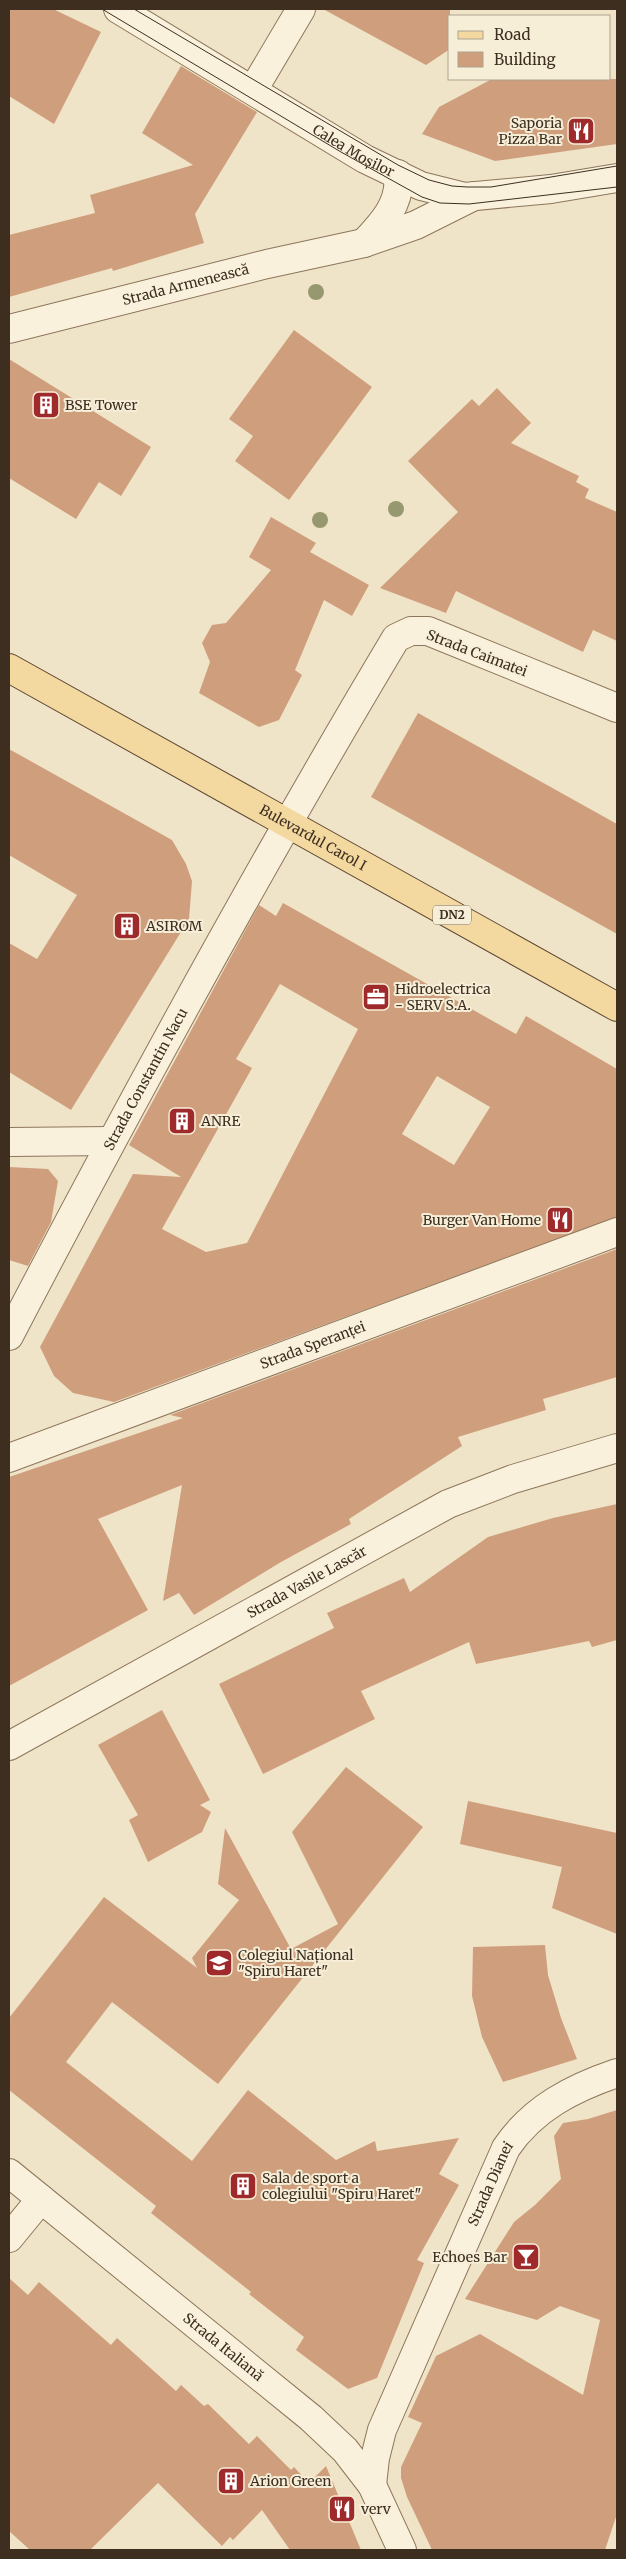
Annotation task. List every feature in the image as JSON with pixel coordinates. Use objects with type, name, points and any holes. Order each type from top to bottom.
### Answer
[{"type":"main road","name":"Bulevardul Carol I","points":[[9,668],[617,1006]]},
{"type":"street","name":"Calea Moșilor","points":[[118,9],[365,158],[433,190],[459,196],[474,196],[551,189],[617,178]]},
{"type":"street","points":[[253,90],[301,9]]},
{"type":"street","points":[[364,243],[378,229],[394,205],[398,193],[398,174]]},
{"type":"street","name":"Strada Armenească","points":[[9,329],[267,264],[364,243],[416,225],[474,196]]},
{"type":"street","name":"Strada Caimatei","points":[[287,824],[396,638],[411,631],[428,631],[617,708]]},
{"type":"street","name":"Strada Constantin Nacu","points":[[9,1336],[111,1141],[287,824]]},
{"type":"street","points":[[9,1142],[111,1141]]},
{"type":"street","name":"Strada Speranței","points":[[9,1458],[617,1232]]},
{"type":"street","name":"Strada Vasile Lascăr","points":[[9,1746],[448,1504],[513,1480],[617,1448]]},
{"type":"street","name":"Strada Dianei","points":[[372,2485],[375,2458],[382,2430],[506,2148],[520,2127],[540,2111],[567,2094],[617,2073]]},
{"type":"street","name":"Strada Italiană","points":[[9,2173],[312,2418],[345,2450],[372,2485],[402,2550]]},
{"type":"street","points":[[9,2238],[42,2199]]},
{"type":"building","points":[[9,9],[53,9],[101,32],[54,124],[9,96]]},
{"type":"building","points":[[323,9],[450,9],[450,15],[448,15],[448,50],[426,65]]},
{"type":"building","points":[[181,66],[257,112],[195,214],[204,243],[113,271],[112,268],[9,297],[9,235],[95,213],[90,195],[193,165],[142,133]]},
{"type":"building","points":[[617,79],[617,144],[495,161],[422,134],[439,107],[490,80]]},
{"type":"building","points":[[294,330],[372,387],[289,500],[235,461],[253,436],[229,419]]},
{"type":"building","name":"BSE Tower","points":[[9,359],[151,447],[121,496],[99,482],[76,519],[9,478]]},
{"type":"building","points":[[497,388],[531,423],[511,443],[579,476],[576,482],[589,489],[585,498],[617,512],[617,641],[593,630],[583,652],[456,591],[446,613],[380,588],[458,512],[408,461],[472,399],[479,406]]},
{"type":"building","points":[[271,517],[316,543],[310,552],[369,585],[352,616],[324,600],[295,670],[302,675],[279,720],[259,727],[199,693],[210,662],[202,643],[212,625],[226,623],[271,570],[249,557]]},
{"type":"building","points":[[418,713],[617,824],[617,934],[371,797]]},
{"type":"building","name":"ASIROM","points":[[9,749],[172,840],[186,864],[192,881],[189,919],[71,1110],[9,1072],[9,943],[37,959],[77,895],[9,855]]},
{"type":"building","points":[[283,903],[516,1034],[526,1016],[617,1069],[617,1217],[114,1402],[73,1393],[54,1376],[40,1347],[133,1174],[181,1177],[129,1145],[259,905],[276,916]],"holes":[[[280,984],[358,1029],[247,1243],[206,1252],[162,1229],[252,1068],[236,1059]],[[437,1076],[490,1107],[454,1165],[402,1134]]]},
{"type":"building","points":[[9,1167],[48,1169],[58,1181],[51,1222],[28,1266],[9,1260]]},
{"type":"building","points":[[617,1249],[617,1377],[543,1399],[546,1410],[458,1437],[462,1446],[349,1519],[351,1524],[281,1562],[194,1615],[179,1593],[163,1601],[182,1485],[98,1519],[148,1610],[9,1686],[9,1477],[183,1418],[170,1415]]},
{"type":"building","points":[[617,1504],[617,1640],[592,1647],[589,1641],[476,1664],[469,1642],[361,1691],[375,1719],[263,1774],[219,1684],[334,1628],[327,1613],[404,1578],[410,1592],[488,1537],[553,1518]]},
{"type":"building","points":[[162,1710],[210,1800],[200,1805],[211,1812],[202,1832],[148,1862],[129,1820],[138,1815],[98,1745]]},
{"type":"building","points":[[346,1767],[423,1827],[218,2084],[112,2002],[66,2062],[192,2161],[248,2090],[336,2160],[375,2141],[377,2151],[459,2138],[439,2174],[459,2185],[417,2260],[424,2263],[377,2378],[348,2389],[296,2350],[304,2337],[249,2294],[251,2292],[151,2213],[156,2206],[9,2090],[9,2018],[104,1897],[197,1968],[192,1958],[239,1900],[218,1884],[225,1828],[291,1949],[338,1924],[292,1832]]},
{"type":"building","points":[[468,1801],[617,1833],[617,1934],[552,1908],[562,1867],[460,1844]]},
{"type":"building","points":[[545,1945],[548,1975],[561,2018],[577,2059],[503,2082],[482,2037],[472,1996],[473,1947]]},
{"type":"building","points":[[617,2110],[617,2514],[605,2550],[432,2550],[407,2497],[401,2478],[401,2467],[422,2423],[408,2417],[436,2356],[480,2334],[583,2395],[600,2320],[560,2306],[537,2320],[465,2299],[514,2222],[535,2205],[561,2179],[554,2136],[563,2123],[588,2119]]},
{"type":"building","points":[[9,2278],[28,2295],[39,2282],[111,2345],[117,2338],[176,2391],[181,2385],[204,2406],[208,2404],[249,2444],[257,2436],[291,2470],[294,2467],[309,2483],[326,2466],[361,2550],[290,2550],[262,2510],[233,2540],[230,2537],[222,2546],[158,2483],[90,2550],[30,2550],[9,2531]]},
{"type":"tram line","points":[[102,9],[341,152],[422,197],[440,203],[469,204],[617,187]]},
{"type":"tram line","points":[[134,9],[398,165],[429,180],[452,186],[491,187],[617,166]]},
{"type":"place","name":"Saporia Pizza Bar","points":[[581,131]]},
{"type":"place","name":"BSE Tower","points":[[46,405]]},
{"type":"place","name":"ASIROM","points":[[127,926]]},
{"type":"place","name":"Hidroelectrica - SERV S.A.","points":[[376,997]]},
{"type":"place","name":"ANRE","points":[[182,1121]]},
{"type":"place","name":"Burger Van Home","points":[[560,1220]]},
{"type":"place","name":"Colegiul Național \"Spiru Haret\"","points":[[219,1963]]},
{"type":"place","name":"Sala de sport a colegiului \"Spiru Haret\"","points":[[243,2186]]},
{"type":"place","name":"Echoes Bar","points":[[526,2257]]},
{"type":"place","name":"Arion Green","points":[[231,2481]]},
{"type":"place","name":"verv","points":[[342,2509]]}]
